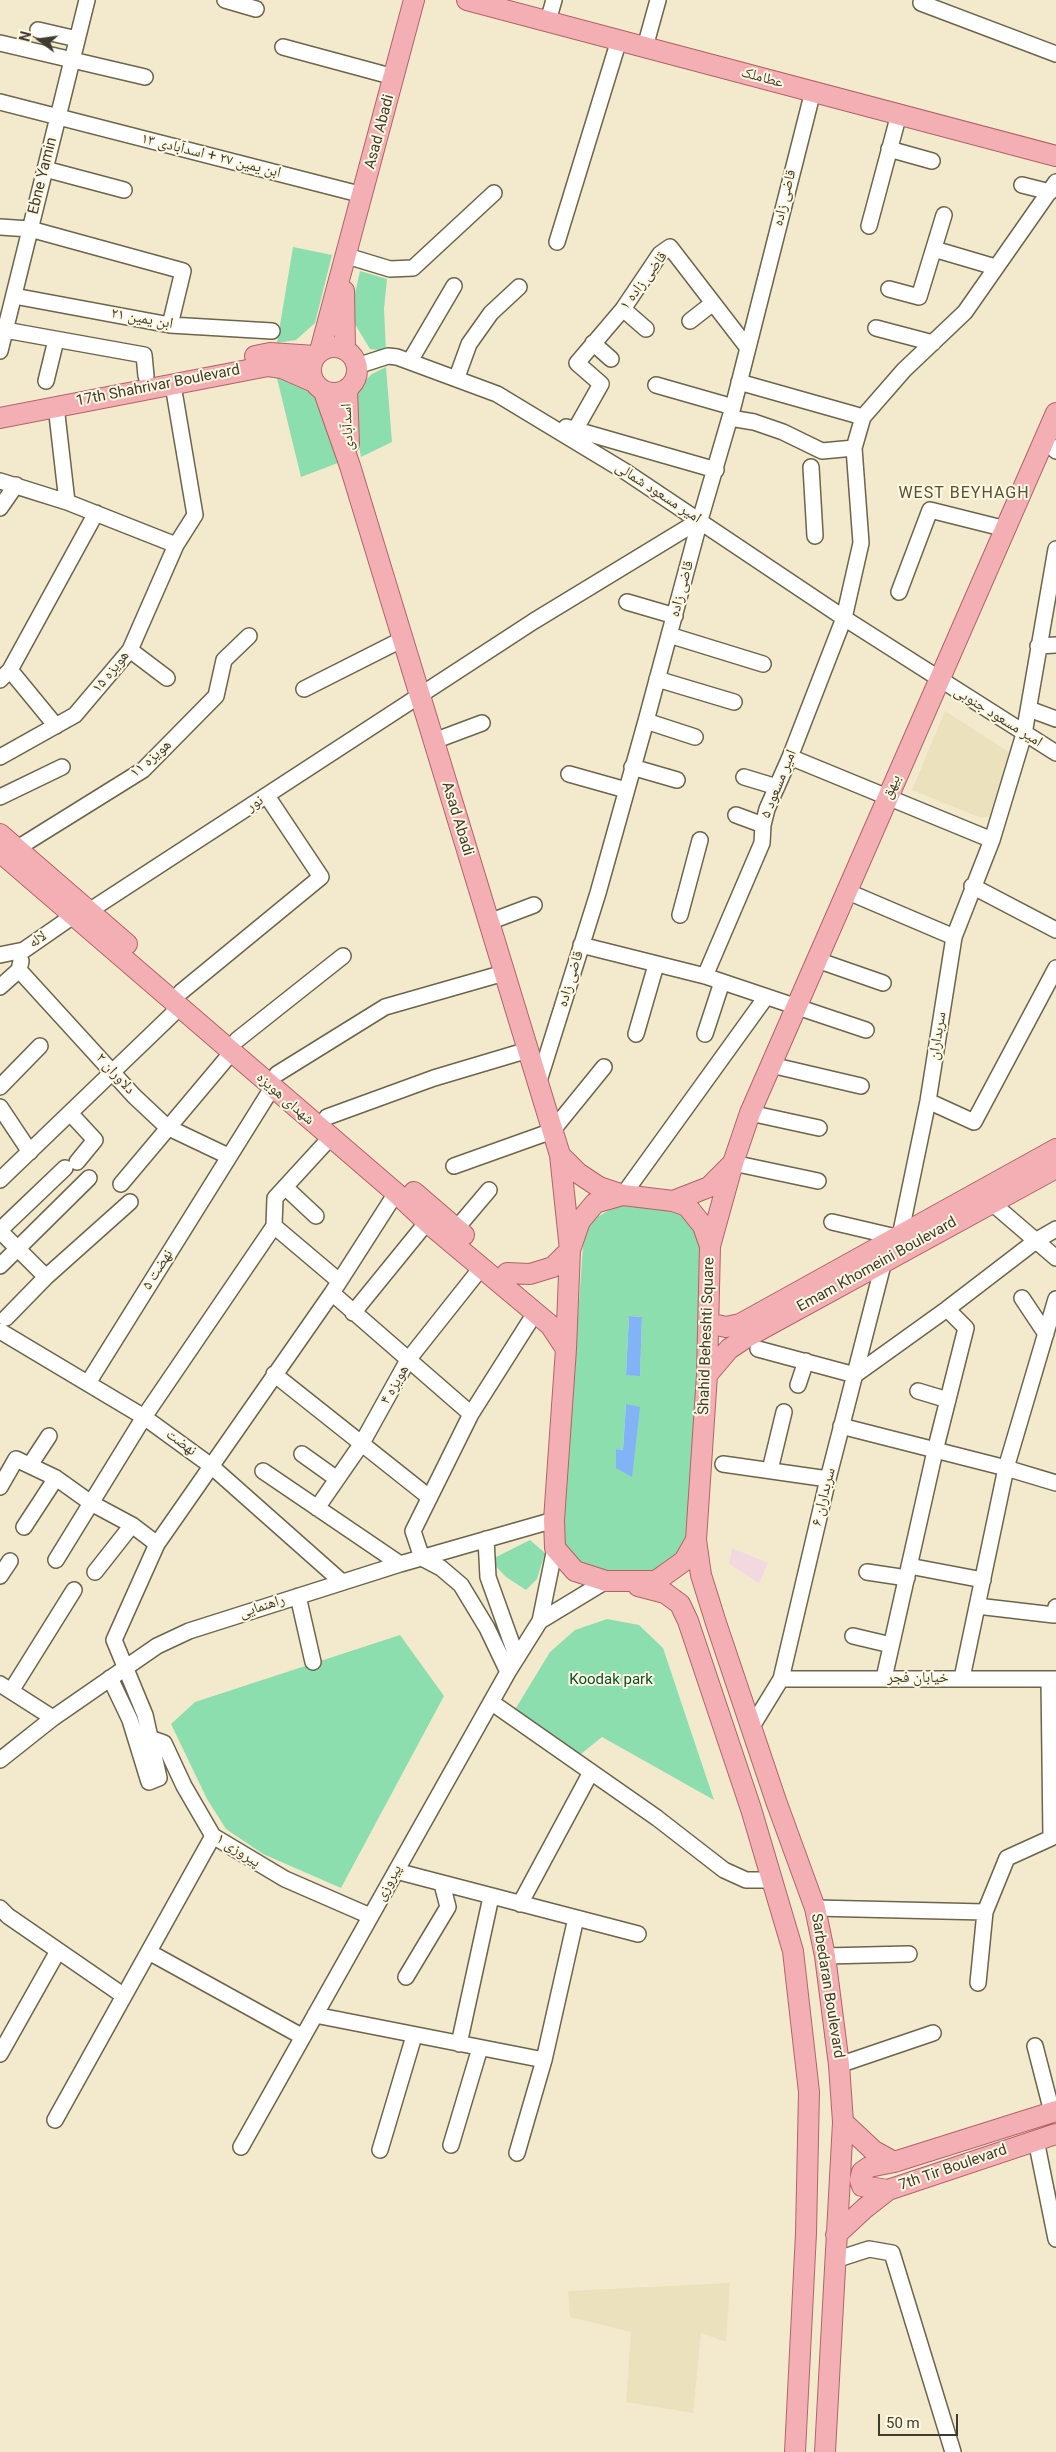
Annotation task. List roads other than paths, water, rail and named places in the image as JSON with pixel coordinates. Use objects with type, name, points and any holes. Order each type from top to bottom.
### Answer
[{"type":"main road","name":"Asad Abadi","points":[[318,353],[346,259],[414,0]]},
{"type":"main road","name":"عطاملک","points":[[467,0],[1056,156]]},
{"type":"main road","name":"Asad Abadi","points":[[345,349],[346,259]]},
{"type":"main road","points":[[332,346],[345,349],[351,353],[357,366],[355,380],[347,389],[337,393],[319,387],[310,368],[318,353],[332,346]]},
{"type":"main road","name":"17th Shahrivar Boulevard","points":[[0,407],[146,376],[270,353],[318,353]]},
{"type":"main road","name":"17th Shahrivar Boulevard","points":[[0,418],[268,366],[282,368],[319,387]]},
{"type":"main road","name":"Asad Abadi","points":[[319,387],[350,466],[560,1156],[570,1250]]},
{"type":"main road","name":"اسدآبادی","points":[[347,389],[350,466]]},
{"type":"main road","name":"بیهق","points":[[710,1246],[733,1163],[750,1113],[1006,529],[1050,445],[1056,413]]},
{"type":"main road","name":"شهدای هویزه","points":[[0,834],[5,853],[81,914],[235,1046],[274,1081],[330,1138],[481,1268],[551,1314]]},
{"type":"main road","name":"شهدای هویزه","points":[[274,1081],[327,1117],[507,1273],[551,1314],[566,1349],[554,1520]]},
{"type":"main road","name":"Emam Khomeini Boulevard","points":[[707,1376],[729,1349],[898,1237],[1056,1149]]},
{"type":"main road","points":[[560,1156],[578,1173],[599,1187],[623,1195]]},
{"type":"main road","points":[[673,1201],[709,1187],[733,1163]]},
{"type":"main road","name":"Emam Khomeini Boulevard","points":[[708,1324],[726,1327],[740,1324],[815,1291],[884,1260],[1056,1168]]},
{"type":"main road","name":"ُShahid Beheshti Square","points":[[551,1314],[580,1221],[595,1203],[623,1195],[673,1201],[687,1206],[703,1226],[710,1246],[707,1376],[696,1540],[684,1561],[667,1575],[656,1581],[615,1582],[575,1571],[555,1548]]},
{"type":"main road","points":[[507,1273],[530,1274],[553,1267],[570,1250]]},
{"type":"main road","points":[[554,1520],[555,1548]]},
{"type":"main road","name":"Sarbedaran Boulevard","points":[[696,1540],[701,1576],[776,1801],[815,1908],[825,1956],[839,2065],[842,2122],[825,2452]]},
{"type":"main road","name":"Sarbedaran Boulevard","points":[[615,1582],[664,1593],[680,1604],[688,1621],[751,1809],[793,1951],[809,2092],[806,2233],[795,2452]]},
{"type":"main road","points":[[751,1809],[776,1801]]},
{"type":"main road","name":"7th Tir Boulevard","points":[[842,2122],[867,2146],[894,2162],[1054,2111]]},
{"type":"main road","name":"7th Tir Boulevard","points":[[836,2235],[888,2190],[1056,2134]]},
{"type":"main road","points":[[888,2190],[862,2186],[860,2180],[862,2172],[869,2167],[894,2162]]},
{"type":"main road","points":[[797,2428],[826,2430]]},
{"type":"street","name":"Ebne Yamin","points":[[0,351],[87,0]]},
{"type":"street","points":[[225,0],[256,9]]},
{"type":"street","points":[[548,21],[554,0]]},
{"type":"street","points":[[645,47],[658,0]]},
{"type":"street","points":[[921,3],[1056,54]]},
{"type":"street","points":[[38,30],[77,40]]},
{"type":"street","points":[[557,242],[619,40]]},
{"type":"street","points":[[0,43],[145,77]]},
{"type":"street","points":[[283,47],[394,77]]},
{"type":"street","name":"قاضی زاده","points":[[538,1084],[581,944],[676,616],[700,520],[731,413],[813,91]]},
{"type":"street","name":"ابن یمین ۲۷ + اسدآبادی ۱۳","points":[[0,102],[363,195]]},
{"type":"street","points":[[869,226],[899,114]]},
{"type":"street","points":[[889,149],[932,161]]},
{"type":"street","points":[[45,169],[124,190]]},
{"type":"street","points":[[1022,185],[1053,187]]},
{"type":"street","points":[[656,385],[783,432],[822,451],[855,442],[863,417],[904,370],[965,312],[1053,187]]},
{"type":"street","points":[[346,259],[390,269],[413,268],[494,193]]},
{"type":"street","points":[[889,289],[919,297],[944,215]]},
{"type":"street","points":[[0,227],[30,229],[183,271],[170,325]]},
{"type":"street","name":"قاضی زاده ۱","points":[[575,430],[601,384],[577,363],[623,309],[660,254],[670,248],[747,347]]},
{"type":"street","points":[[934,249],[995,268]]},
{"type":"street","points":[[410,361],[454,286]]},
{"type":"street","points":[[457,377],[469,344],[491,313],[519,287]]},
{"type":"street","name":"ابن یمین ۲۱","points":[[14,296],[170,325],[272,331]]},
{"type":"street","points":[[690,321],[713,303]]},
{"type":"street","points":[[623,309],[646,329]]},
{"type":"street","points":[[876,328],[933,342]]},
{"type":"street","points":[[5,330],[144,355],[146,376]]},
{"type":"street","points":[[46,381],[56,340]]},
{"type":"street","points":[[593,343],[612,359]]},
{"type":"street","name":"امیر مسعود شمالی","points":[[357,366],[388,356],[410,361],[457,377],[497,394],[700,520],[939,680]]},
{"type":"street","points":[[739,382],[863,417]]},
{"type":"street","name":"هویزه ۱۵","points":[[0,758],[75,715],[130,650],[176,545],[195,514],[173,385]]},
{"type":"street","points":[[56,406],[67,502]]},
{"type":"street","points":[[543,421],[716,470]]},
{"type":"street","name":"امیر مسعود ۵","points":[[705,976],[719,922],[762,843],[763,825],[844,618],[861,543],[855,442]]},
{"type":"street","points":[[811,467],[815,536]]},
{"type":"street","points":[[0,481],[67,502],[176,545]]},
{"type":"street","points":[[0,508],[16,485]]},
{"type":"street","points":[[899,592],[930,510],[1006,529]]},
{"type":"street","points":[[56,726],[5,675],[96,513]]},
{"type":"street","name":"نور","points":[[81,914],[267,796],[534,621],[700,520]]},
{"type":"street","name":"سربداران","points":[[898,1237],[928,1101],[954,937],[972,886],[992,840],[1024,734],[1056,549]]},
{"type":"street","points":[[627,602],[676,616]]},
{"type":"street","points":[[669,635],[763,664]]},
{"type":"street","name":"هویزه ۱۱","points":[[5,853],[143,770],[216,696],[224,660],[249,636]]},
{"type":"street","points":[[304,689],[403,639]]},
{"type":"street","points":[[1038,646],[1056,646]]},
{"type":"street","points":[[130,650],[167,678]]},
{"type":"street","points":[[657,679],[734,702]]},
{"type":"street","name":"امیر مسعود جنوبی","points":[[939,680],[1056,753]]},
{"type":"street","points":[[1029,709],[1056,719]]},
{"type":"street","points":[[646,721],[695,736]]},
{"type":"street","points":[[434,741],[482,723]]},
{"type":"street","points":[[790,757],[992,840]]},
{"type":"street","points":[[0,797],[62,767]]},
{"type":"street","points":[[632,767],[677,780]]},
{"type":"street","points":[[569,774],[626,790]]},
{"type":"street","points":[[744,777],[777,787]]},
{"type":"street","points":[[0,1180],[114,1072],[181,1000],[321,877],[267,796]]},
{"type":"street","points":[[736,815],[763,825]]},
{"type":"street","points":[[680,915],[700,840]]},
{"type":"street","points":[[972,886],[1056,930]]},
{"type":"street","points":[[846,891],[954,937]]},
{"type":"street","points":[[488,922],[534,905]]},
{"type":"street","name":"لاله","points":[[0,955],[24,950],[81,914]]},
{"type":"street","points":[[581,944],[656,965],[705,976],[866,1030]]},
{"type":"street","points":[[0,987],[19,970],[24,950]]},
{"type":"street","points":[[121,1184],[235,1046],[343,956]]},
{"type":"street","points":[[817,960],[883,983]]},
{"type":"street","points":[[636,1034],[656,965]]},
{"type":"street","points":[[928,1101],[974,1122],[1056,968]]},
{"type":"street","name":"دلاوران ۲","points":[[19,970],[134,1096],[167,1127],[228,1156]]},
{"type":"street","points":[[274,1081],[385,1007],[504,973]]},
{"type":"street","points":[[705,1034],[722,982]]},
{"type":"street","points":[[623,1195],[766,996]]},
{"type":"street","points":[[0,1087],[40,1046]]},
{"type":"street","points":[[327,1117],[434,1078],[528,1050]]},
{"type":"street","points":[[771,1065],[861,1086]]},
{"type":"street","points":[[454,1166],[552,1131],[604,1067]]},
{"type":"street","name":"نهضت ۵","points":[[88,1384],[274,1081]]},
{"type":"street","points":[[0,1107],[30,1152]]},
{"type":"street","points":[[750,1113],[819,1128]]},
{"type":"street","points":[[46,1277],[0,1230],[96,1140],[70,1114]]},
{"type":"street","points":[[56,1560],[144,1417],[274,1226],[275,1198],[330,1138]]},
{"type":"street","points":[[733,1163],[818,1181]]},
{"type":"street","points":[[0,1266],[16,1247],[89,1178]]},
{"type":"street","points":[[286,1187],[316,1216]]},
{"type":"street","points":[[456,1229],[488,1190]]},
{"type":"street","points":[[143,1740],[145,1715],[127,1667],[114,1640],[157,1544],[210,1465],[336,1287],[396,1193]]},
{"type":"street","points":[[4,1333],[46,1277],[130,1202]]},
{"type":"street","points":[[992,1203],[1056,1258]]},
{"type":"street","points":[[353,1313],[427,1222]]},
{"type":"street","points":[[832,1222],[898,1237]]},
{"type":"street","points":[[274,1226],[336,1287],[353,1313],[470,1414]]},
{"type":"street","points":[[758,1349],[854,1374],[947,1309],[1037,1240],[1056,1229]]},
{"type":"street","name":"سربداران ۶","points":[[751,1728],[781,1678],[828,1479],[884,1260]]},
{"type":"street","name":"هویزه ۴","points":[[317,1508],[362,1443],[408,1360],[481,1268]]},
{"type":"street","points":[[1022,1298],[1046,1334]]},
{"type":"street","points":[[962,1678],[1006,1468],[1056,1299]]},
{"type":"street","points":[[884,1678],[935,1451],[966,1328],[947,1309]]},
{"type":"street","points":[[508,1672],[486,1628],[460,1585],[441,1568],[422,1558],[413,1531],[470,1414],[551,1314]]},
{"type":"street","name":"نهضت","points":[[4,1333],[144,1417],[210,1465],[342,1582]]},
{"type":"street","points":[[798,1385],[806,1361]]},
{"type":"street","points":[[274,1374],[429,1496]]},
{"type":"street","points":[[918,1391],[948,1400]]},
{"type":"street","points":[[770,1470],[784,1412]]},
{"type":"street","points":[[842,1426],[1006,1468],[1056,1483]]},
{"type":"street","points":[[30,1466],[50,1436]]},
{"type":"street","points":[[302,1454],[337,1479]]},
{"type":"street","points":[[0,1487],[16,1458],[56,1478],[90,1503],[132,1525],[157,1544]]},
{"type":"street","points":[[723,1464],[828,1479]]},
{"type":"street","points":[[263,1471],[400,1564]]},
{"type":"street","points":[[24,1527],[56,1478]]},
{"type":"street","name":"راهنمایی","points":[[0,1760],[53,1718],[110,1678],[157,1646],[189,1630],[400,1564],[554,1520]]},
{"type":"street","points":[[95,1572],[132,1525]]},
{"type":"street","points":[[486,1539],[488,1577],[517,1658]]},
{"type":"street","points":[[540,1622],[555,1548]]},
{"type":"street","points":[[0,1576],[10,1561]]},
{"type":"street","points":[[867,1572],[908,1572],[983,1580]]},
{"type":"street","points":[[540,1622],[615,1582]]},
{"type":"street","points":[[53,1718],[6,1688],[74,1590]]},
{"type":"street","points":[[298,1596],[313,1662]]},
{"type":"street","points":[[977,1606],[1055,1611]]},
{"type":"street","name":"پیروزی","points":[[241,2147],[508,1672],[540,1622]]},
{"type":"street","points":[[853,1636],[892,1645]]},
{"type":"street","points":[[110,1678],[130,1720],[143,1740]]},
{"type":"street","name":"خیابان فجر","points":[[781,1678],[1053,1679]]},
{"type":"street","points":[[978,1983],[985,1912],[1007,1858],[1054,1842],[1053,1679]]},
{"type":"street","points":[[491,1702],[657,1818],[724,1870],[746,1880],[773,1880]]},
{"type":"street","name":"پیروزی ۱","points":[[143,1740],[164,1743],[184,1786],[213,1836],[284,1879],[370,1916]]},
{"type":"street","points":[[520,1904],[591,1772]]},
{"type":"street","points":[[56,2120],[213,1836]]},
{"type":"street","points":[[396,1871],[638,1934]]},
{"type":"street","points":[[406,1977],[448,1907],[442,1884]]},
{"type":"street","points":[[459,2044],[491,1897]]},
{"type":"street","points":[[815,1908],[985,1912]]},
{"type":"street","points":[[3,1914],[124,1996]]},
{"type":"street","points":[[517,2152],[544,2060],[576,1918]]},
{"type":"street","points":[[0,2054],[58,1951]]},
{"type":"street","points":[[148,1952],[303,2037]]},
{"type":"street","points":[[825,1956],[909,1954]]},
{"type":"street","points":[[315,2015],[414,2036],[544,2060]]},
{"type":"street","points":[[839,2065],[933,2033]]},
{"type":"street","points":[[380,2150],[414,2036]]},
{"type":"street","points":[[1035,2046],[1054,2111]]},
{"type":"street","points":[[451,2145],[480,2048]]},
{"type":"street","points":[[1036,2140],[1056,2239]]},
{"type":"street","points":[[835,2260],[869,2249],[892,2253],[952,2452]]},
{"type":"water","points":[[629,1316],[642,1317],[640,1376],[626,1375]]},
{"type":"water","points":[[626,1404],[640,1407],[632,1477],[616,1468],[616,1449],[623,1450]]},
{"type":"district","name":"WEST BEYHAGH","points":[[964,494]]},
{"type":"park label","name":"Koodak park","points":[[611,1680]]}]
